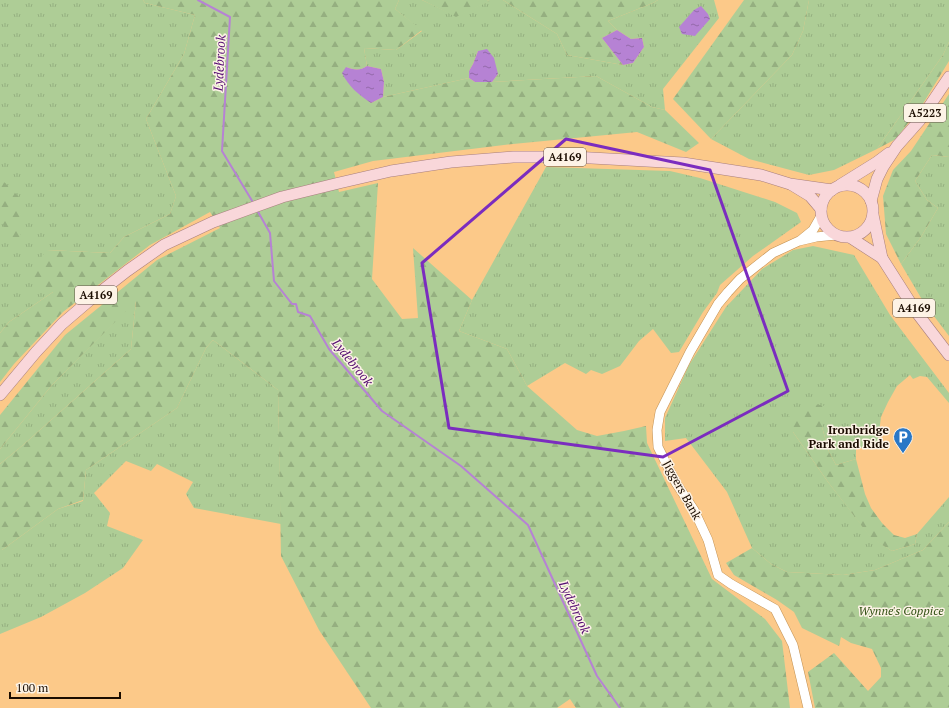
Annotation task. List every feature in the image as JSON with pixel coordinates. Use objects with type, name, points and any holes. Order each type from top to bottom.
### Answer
[{"type":"main road","name":"A5223","points":[[872,201],[883,167],[897,146],[920,120],[949,77]]},
{"type":"main road","name":"A5223","points":[[835,188],[877,162],[897,146]]},
{"type":"main road","name":"A4169","points":[[0,395],[62,324],[127,271],[164,245],[214,222],[282,197],[398,170],[452,162],[514,156],[573,157],[683,163],[761,175],[790,184],[835,188]]},
{"type":"main road","name":"A4169","points":[[790,184],[810,196],[821,212]]},
{"type":"main road","points":[[846,185],[854,186],[862,189],[872,201],[873,215],[871,223],[866,230],[859,235],[851,238],[843,238],[829,231],[824,224],[821,212],[822,201],[826,195],[835,188],[846,185]]},
{"type":"main road","name":"A4169","points":[[873,215],[882,258],[917,313],[949,355]]},
{"type":"main road","name":"A4169","points":[[851,238],[882,258]]},
{"type":"street","name":"Jiggers Bank","points":[[799,241],[813,230],[821,212]]},
{"type":"street","name":"Jiggers Bank","points":[[808,708],[793,645],[775,609],[718,575],[708,540],[694,510],[676,483],[658,447],[657,430],[660,412],[690,352],[718,304],[740,279],[773,253],[799,241],[816,237],[836,235]]},
{"type":"highlighted area","points":[[566,139],[710,170],[788,391],[663,457],[449,428],[422,263]]},
{"type":"green space","points":[[0,0],[143,0],[145,3],[195,15],[184,54],[146,119],[176,196],[170,214],[124,237],[110,253],[47,250],[53,292],[9,322],[0,333]]},
{"type":"green space","points":[[143,0],[399,0],[395,9],[422,30],[396,50],[364,48],[367,66],[357,70],[346,67],[371,103],[383,97],[469,78],[475,82],[492,82],[596,76],[652,107],[665,110],[699,143],[686,152],[637,132],[513,144],[373,161],[334,172],[339,192],[378,183],[372,279],[402,319],[418,318],[413,248],[472,300],[459,331],[507,349],[527,386],[577,430],[597,436],[646,426],[647,443],[712,579],[765,619],[782,641],[790,708],[576,708],[570,699],[557,708],[371,708],[319,630],[281,556],[278,390],[213,340],[206,348],[177,408],[86,470],[83,500],[58,509],[0,550],[0,464],[131,349],[136,301],[52,385],[0,449],[0,415],[65,335],[157,260],[220,228],[210,212],[150,245],[63,312],[14,364],[0,382],[0,333],[9,322],[53,292],[24,279],[47,250],[110,253],[124,237],[170,214],[176,196],[146,119],[184,54],[195,15],[145,3]]},
{"type":"green space","points":[[399,0],[422,0],[456,16],[489,1],[487,0],[503,0],[557,34],[567,55],[623,65],[633,63],[644,47],[642,38],[631,39],[617,30],[608,21],[658,0],[714,0],[719,18],[663,89],[665,110],[652,107],[596,76],[492,82],[498,74],[478,51],[469,71],[469,78],[383,97],[384,82],[381,69],[367,66],[364,48],[396,50],[422,31],[395,9]]},
{"type":"green space","points":[[422,0],[487,0],[490,1],[456,17]]},
{"type":"green space","points":[[503,0],[658,0],[608,21],[617,30],[602,38],[623,65],[567,55],[557,34]]},
{"type":"green space","points":[[744,0],[809,0],[803,31],[792,55],[711,139],[673,99]]},
{"type":"green space","points":[[809,0],[949,0],[949,42],[943,55],[877,149],[834,170],[809,175],[749,159],[711,139],[792,55],[803,31]]},
{"type":"green space","points":[[949,42],[949,61],[924,102],[896,139],[877,149],[943,55]]},
{"type":"green space","points":[[949,94],[949,157],[932,155],[915,181],[927,200],[938,208],[921,237],[901,264],[886,234],[883,196],[893,170],[911,151]]},
{"type":"green space","points":[[932,155],[949,157],[949,336],[924,303],[901,264],[921,237],[938,208],[927,200],[915,181]]},
{"type":"green space","points":[[546,167],[670,171],[700,178],[775,202],[797,213],[801,222],[753,256],[720,285],[717,293],[703,312],[679,352],[671,353],[653,329],[639,341],[620,366],[602,374],[591,370],[586,374],[565,363],[527,386],[507,349],[459,331],[472,300]]},
{"type":"green space","points":[[0,178],[22,200],[20,239],[6,239],[0,209]]},
{"type":"green space","points":[[813,246],[854,255],[890,315],[949,393],[949,403],[927,377],[920,376],[913,379],[910,375],[897,386],[881,417],[877,448],[856,448],[856,459],[836,465],[829,452],[822,427],[793,432],[828,482],[871,537],[892,551],[915,544],[917,534],[949,497],[949,522],[923,550],[875,570],[843,575],[787,572],[771,564],[752,548],[727,492],[686,438],[665,441],[665,418],[689,365],[726,307],[762,269],[793,250]]},
{"type":"green space","points":[[136,300],[131,349],[0,464],[0,449],[52,385]]},
{"type":"green space","points":[[213,340],[278,390],[281,524],[194,508],[186,494],[193,482],[157,464],[151,471],[126,461],[94,493],[110,513],[107,526],[143,540],[123,568],[85,593],[41,617],[0,634],[0,550],[58,509],[83,501],[86,470],[177,408],[206,348]]},
{"type":"green space","points":[[815,404],[825,406],[822,427],[829,452],[836,465],[856,459],[865,494],[871,508],[882,523],[894,535],[905,538],[917,534],[915,544],[892,551],[871,538],[828,482],[793,432],[788,417]]},
{"type":"green space","name":"Wynne's Coppice","points":[[949,522],[949,708],[815,708],[808,672],[834,653],[868,691],[881,677],[881,668],[872,649],[851,643],[841,637],[839,646],[802,628],[794,612],[777,600],[734,575],[726,563],[752,548],[771,564],[787,572],[843,575],[875,570],[923,550]]},
{"type":"water","points":[[701,6],[708,14],[710,19],[695,36],[682,34],[679,27],[694,10]]},
{"type":"water","points":[[617,30],[631,39],[642,38],[644,47],[633,63],[623,65],[602,38]]},
{"type":"water","points":[[487,49],[494,58],[498,74],[492,82],[475,82],[469,78],[469,71],[478,51]]},
{"type":"water","points":[[367,66],[381,69],[384,82],[383,97],[371,103],[354,90],[342,73],[346,67],[357,70]]},
{"type":"waterway","name":"Lydebrook","points":[[198,0],[230,17],[222,151],[254,204]]},
{"type":"waterway","name":"Lydebrook","points":[[257,210],[270,233],[274,281],[292,304],[296,304],[298,312],[310,316],[329,349],[382,411],[461,466],[528,525],[597,676],[620,708]]},
{"type":"place","name":"Ironbridge Park and Ride","points":[[903,454]]}]
